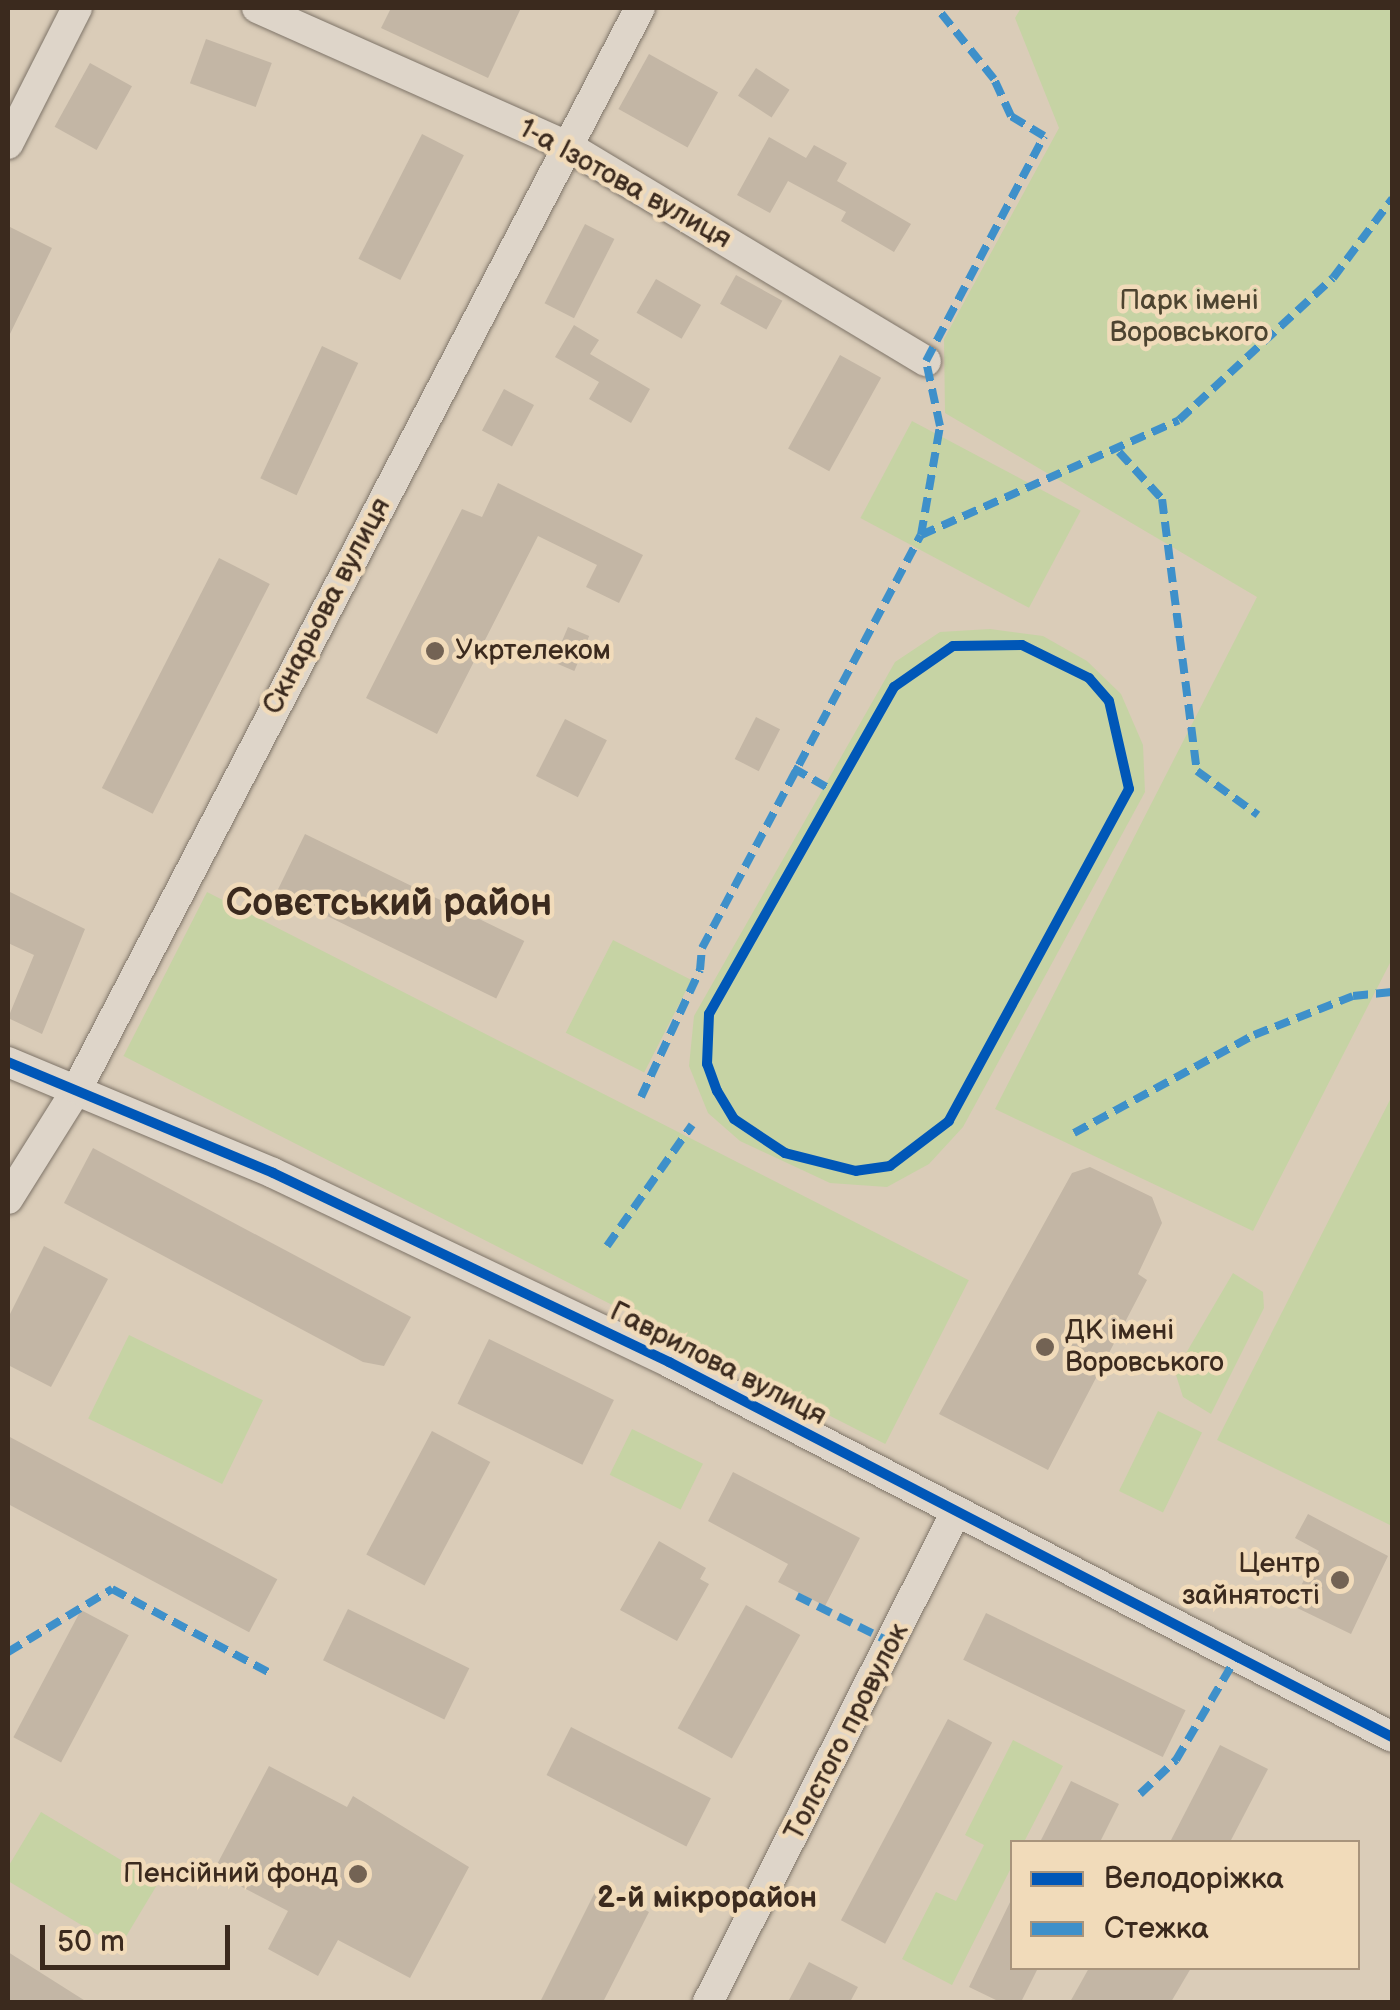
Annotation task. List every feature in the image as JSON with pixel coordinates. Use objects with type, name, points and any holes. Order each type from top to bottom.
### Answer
[{"type":"street","points":[[8,144],[78,8]]},
{"type":"street","name":"1-а Ізотова вулиця","points":[[256,8],[572,148],[926,361]]},
{"type":"street","name":"Скнарьова вулиця","points":[[8,1199],[77,1089],[572,148],[640,8]]},
{"type":"street","name":"Гаврилова вулиця","points":[[8,1062],[273,1173],[669,1362],[955,1514],[1392,1737]]},
{"type":"street","name":"Толстого провулок","points":[[708,2002],[955,1514]]},
{"type":"green space","name":"Парк імені Воровського","points":[[1021,8],[1392,8],[1392,959],[1253,1231],[995,1109],[1257,597],[945,413],[944,339],[1059,128],[1015,18]]},
{"type":"green space","points":[[912,421],[1081,511],[1029,608],[860,518]]},
{"type":"green space","points":[[990,629],[1043,636],[1087,661],[1121,694],[1143,745],[1145,792],[963,1127],[929,1164],[887,1187],[830,1183],[740,1141],[708,1113],[689,1066],[694,1016],[895,662],[940,632]]},
{"type":"green space","points":[[207,892],[969,1280],[885,1444],[123,1056]]},
{"type":"green space","points":[[613,940],[691,980],[644,1073],[566,1033]]},
{"type":"green space","points":[[1392,1096],[1392,1526],[1217,1440]]},
{"type":"green space","points":[[1233,1273],[1263,1292],[1264,1308],[1211,1414],[1183,1397],[1175,1372]]},
{"type":"green space","points":[[129,1335],[263,1400],[222,1484],[88,1419]]},
{"type":"green space","points":[[1158,1411],[1202,1432],[1163,1512],[1119,1491]]},
{"type":"green space","points":[[632,1429],[703,1464],[681,1509],[610,1475]]},
{"type":"green space","points":[[1013,1740],[1063,1766],[1025,1840],[1010,1840],[1010,1870],[952,1985],[902,1959],[936,1892],[956,1901],[984,1845],[965,1835]]},
{"type":"green space","points":[[41,1812],[158,1883],[119,1948],[8,1881],[8,1867]]},
{"type":"building","points":[[391,8],[521,8],[488,78],[381,28]]},
{"type":"building","points":[[206,39],[272,63],[256,107],[190,83]]},
{"type":"building","points":[[649,54],[718,92],[688,147],[618,109]]},
{"type":"building","points":[[90,63],[132,86],[97,150],[55,127]]},
{"type":"building","points":[[756,68],[790,90],[772,117],[738,96]]},
{"type":"building","points":[[422,134],[464,155],[400,280],[358,259]]},
{"type":"building","points":[[769,137],[806,158],[814,145],[847,163],[837,181],[911,224],[894,252],[841,221],[846,212],[788,181],[770,213],[737,195]]},
{"type":"building","points":[[585,224],[614,239],[574,318],[545,303]]},
{"type":"building","points":[[8,226],[52,248],[8,338]]},
{"type":"building","points":[[736,275],[782,301],[766,330],[720,304]]},
{"type":"building","points":[[656,279],[701,305],[682,339],[636,313]]},
{"type":"building","points":[[574,325],[599,340],[590,354],[650,389],[631,423],[589,399],[599,382],[555,357]]},
{"type":"building","points":[[322,346],[358,363],[297,495],[260,478]]},
{"type":"building","points":[[840,355],[881,378],[829,471],[788,449]]},
{"type":"building","points":[[504,389],[534,405],[512,446],[482,430]]},
{"type":"building","name":"Укртелеком","points":[[498,483],[643,555],[619,603],[586,587],[597,565],[538,536],[437,734],[366,698],[462,509],[482,517]]},
{"type":"building","points":[[219,558],[270,584],[153,814],[102,788]]},
{"type":"building","points":[[568,627],[589,636],[574,671],[553,662]]},
{"type":"building","points":[[756,717],[780,729],[759,771],[735,759]]},
{"type":"building","points":[[565,719],[607,740],[578,797],[536,776]]},
{"type":"building","points":[[305,834],[524,941],[496,998],[277,892]]},
{"type":"building","points":[[8,891],[85,929],[42,1034],[8,1018],[34,955],[8,943]]},
{"type":"building","points":[[93,1148],[411,1317],[384,1366],[363,1362],[64,1203]]},
{"type":"building","name":"ДК імені Воровського","points":[[1090,1167],[1152,1197],[1162,1223],[1138,1274],[1147,1280],[1048,1470],[939,1414],[1072,1173]]},
{"type":"building","points":[[44,1246],[108,1279],[51,1387],[8,1365],[8,1318]]},
{"type":"building","points":[[489,1339],[614,1400],[582,1465],[457,1404]]},
{"type":"building","points":[[432,1431],[490,1462],[425,1586],[366,1555]]},
{"type":"building","points":[[8,1436],[277,1579],[249,1632],[8,1504]]},
{"type":"building","points":[[733,1472],[860,1538],[825,1606],[778,1582],[788,1564],[708,1521]]},
{"type":"building","name":"Центр зайнятості","points":[[1308,1514],[1388,1556],[1351,1634],[1291,1605],[1319,1551],[1295,1538]]},
{"type":"building","points":[[659,1541],[706,1568],[700,1579],[709,1584],[677,1641],[620,1610]]},
{"type":"building","points":[[746,1605],[800,1635],[732,1758],[678,1728]]},
{"type":"building","points":[[348,1609],[469,1668],[444,1719],[323,1660]]},
{"type":"building","points":[[81,1610],[129,1635],[61,1762],[13,1737]]},
{"type":"building","points":[[986,1613],[1186,1710],[1163,1757],[963,1660]]},
{"type":"building","points":[[948,1719],[992,1742],[885,1944],[841,1920]]},
{"type":"building","points":[[571,1727],[711,1798],[686,1846],[546,1775]]},
{"type":"building","points":[[1220,1745],[1268,1769],[1231,1840],[1171,1840]]},
{"type":"building","name":"Пенсійний фонд","points":[[269,1766],[347,1807],[353,1796],[469,1867],[410,1978],[338,1940],[318,1976],[268,1949],[288,1911],[213,1872]]},
{"type":"building","points":[[1071,1781],[1119,1804],[1101,1840],[1041,1840]]},
{"type":"building","points":[[598,1886],[649,1912],[603,2002],[540,2002]]},
{"type":"building","points":[[1010,1902],[1010,1970],[1037,1970],[1021,2002],[1000,2002],[969,1987]]},
{"type":"building","points":[[8,1952],[87,2002],[8,2002]]},
{"type":"building","points":[[809,1962],[858,1987],[850,2002],[788,2002]]},
{"type":"building","points":[[1088,1970],[1190,1970],[1171,2002],[1070,2002]]},
{"type":"marked path","points":[[641,1097],[700,970],[702,948],[921,535],[940,426],[926,361],[1044,136],[1011,116],[994,79],[937,8]]},
{"type":"marked path","points":[[921,535],[1179,420],[1333,278],[1392,199]]},
{"type":"marked path","points":[[1119,452],[1162,499],[1197,771],[1258,815]]},
{"type":"marked path","points":[[793,768],[835,792]]},
{"type":"marked path","points":[[1074,1133],[1254,1035],[1353,996],[1392,992]]},
{"type":"marked path","points":[[607,1246],[692,1125]]},
{"type":"marked path","points":[[8,1652],[112,1589],[270,1673]]},
{"type":"marked path","points":[[797,1596],[894,1644]]},
{"type":"marked path","points":[[1140,1794],[1176,1760],[1236,1658]]},
{"type":"cycle path","points":[[1022,645],[1089,678],[1109,701],[1129,789],[949,1121],[890,1166],[856,1171],[785,1153],[734,1119],[717,1091],[707,1064],[709,1014],[894,687],[953,646],[1022,645]]},
{"type":"cycle path","points":[[8,1062],[273,1173],[669,1362],[1392,1737]]},
{"type":"place","name":"Укртелеком","points":[[435,651]]},
{"type":"place","name":"ДК імені Воровського","points":[[1045,1347]]},
{"type":"place","name":"Центр зайнятості","points":[[1340,1580]]},
{"type":"place","name":"Пенсійний фонд","points":[[358,1874]]},
{"type":"district","name":"Совєтський район","points":[[389,904]]},
{"type":"district","name":"2-й мікрорайон","points":[[707,1898]]}]
